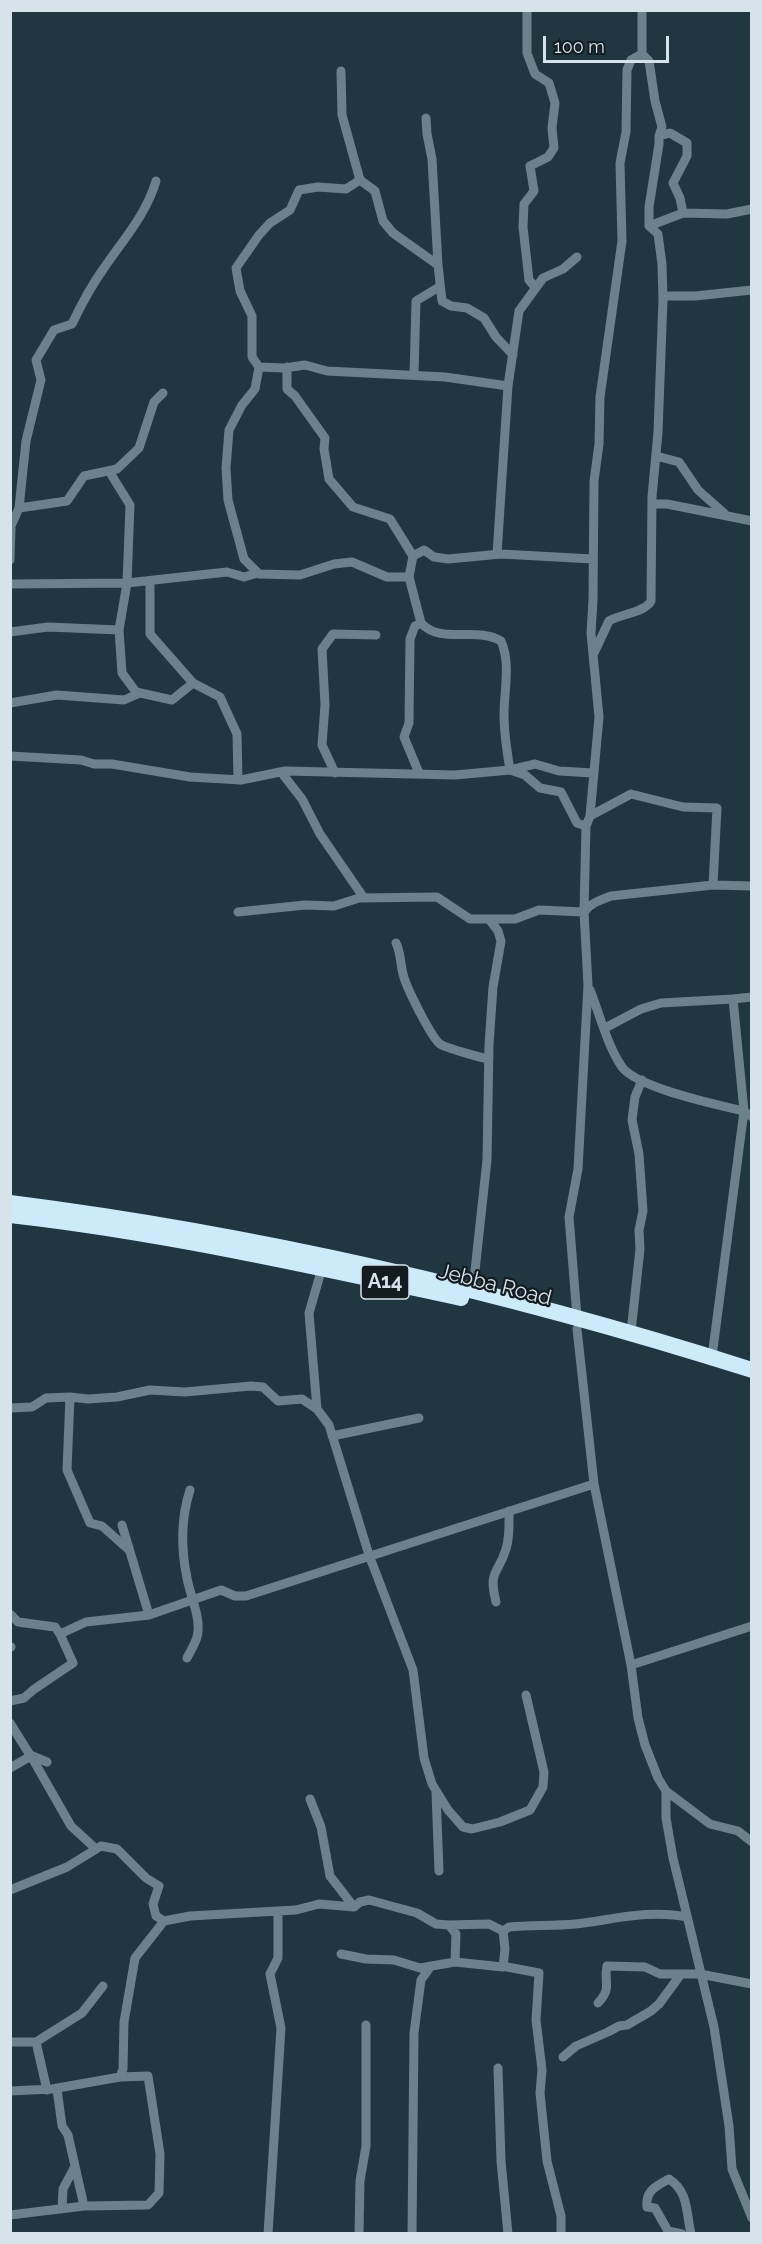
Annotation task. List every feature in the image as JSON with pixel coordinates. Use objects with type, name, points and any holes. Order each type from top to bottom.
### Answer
[{"type":"highway","points":[[10,1203],[89,1213],[207,1233],[473,1289],[577,1323],[631,1332],[752,1370]]},
{"type":"highway","name":"Jebba Road","points":[[10,1215],[79,1223],[247,1252],[577,1323],[752,1381]]},
{"type":"street","points":[[527,10],[527,53],[535,74],[549,83],[555,103],[552,128],[554,148],[548,157],[530,166],[534,191],[524,204],[525,261],[529,280],[536,287]]},
{"type":"street","points":[[593,655],[609,621],[627,612],[645,608],[651,601],[652,504],[663,296],[658,234],[649,226],[649,207],[662,126],[655,101],[649,61],[642,54],[642,10]]},
{"type":"street","points":[[642,54],[631,60],[627,70],[626,132],[620,163],[622,242],[600,397],[599,444],[594,481],[591,633],[599,717],[590,816],[586,826],[584,912],[588,985],[578,1169],[569,1217],[577,1323],[594,1484],[645,1745],[658,1778],[666,1791],[710,1824],[738,1831],[752,1842]]},
{"type":"street","points":[[341,71],[342,116],[360,180],[375,192],[383,221],[393,233],[438,266]]},
{"type":"street","points":[[426,118],[432,159],[439,287],[442,301],[451,306],[467,308],[484,318],[496,337],[513,355]]},
{"type":"street","points":[[659,136],[670,133],[687,143],[687,156],[673,183],[680,198],[683,213]]},
{"type":"street","points":[[258,573],[244,559],[228,500],[226,468],[229,430],[242,405],[255,389],[259,367],[252,357],[252,316],[240,291],[236,268],[270,223],[290,210],[299,190],[318,187],[346,189],[360,180]]},
{"type":"street","points":[[10,560],[10,526],[19,508],[26,441],[41,380],[36,360],[54,330],[72,324],[104,268],[140,218],[152,195],[156,181]]},
{"type":"street","points":[[649,226],[683,213],[727,214],[752,209]]},
{"type":"street","points":[[497,554],[508,386],[519,311],[543,278],[563,269],[577,257]]},
{"type":"street","points":[[414,375],[416,301],[439,287]]},
{"type":"street","points":[[663,296],[696,296],[752,290]]},
{"type":"street","points":[[259,367],[305,365],[327,371],[414,375],[508,386]]},
{"type":"street","points":[[287,367],[286,389],[295,396],[325,438],[324,449],[329,478],[353,507],[390,519],[413,556],[409,577],[421,623],[439,634],[485,635],[501,641],[507,657],[504,715],[505,743],[510,770]]},
{"type":"street","points":[[19,508],[67,501],[84,476],[117,469],[139,448],[154,402],[163,393]]},
{"type":"street","points":[[656,456],[680,462],[698,490],[727,516]]},
{"type":"street","points":[[109,471],[130,505],[127,584],[119,630],[122,673],[136,692],[172,700],[193,683]]},
{"type":"street","points":[[652,504],[667,504],[752,521]]},
{"type":"street","points":[[413,556],[424,550],[434,557],[448,559],[497,554],[593,559]]},
{"type":"street","points":[[10,585],[127,584],[227,572],[244,577],[258,573],[281,576],[300,575],[334,564],[352,562],[387,577],[409,577]]},
{"type":"street","points":[[150,581],[150,633],[193,683],[220,697],[237,734],[238,780]]},
{"type":"street","points":[[419,773],[404,737],[409,723],[410,639],[415,626],[421,623]]},
{"type":"street","points":[[10,632],[48,627],[119,630]]},
{"type":"street","points":[[335,774],[322,744],[325,705],[322,649],[333,634],[376,635]]},
{"type":"street","points":[[10,703],[57,695],[124,700],[140,693]]},
{"type":"street","points":[[10,756],[81,760],[94,764],[112,764],[190,777],[238,780],[281,772],[455,775],[510,770],[535,764],[559,771],[593,773]]},
{"type":"street","points":[[510,770],[525,775],[540,788],[561,792],[577,823],[586,826]]},
{"type":"street","points":[[281,772],[302,799],[320,834],[364,898]]},
{"type":"street","points":[[590,816],[631,794],[683,807],[717,808],[713,885]]},
{"type":"street","points":[[237,912],[305,905],[334,906],[364,898],[437,897],[470,919],[515,919],[539,910],[584,912],[598,900],[611,896],[713,885],[752,886]]},
{"type":"street","points":[[473,1289],[487,1160],[493,987],[501,941],[498,931],[489,919]]},
{"type":"street","points":[[396,943],[400,951],[403,974],[409,992],[440,1044],[478,1058],[489,1059]]},
{"type":"street","points":[[588,985],[611,1047],[624,1070],[642,1080],[692,1100],[748,1114]]},
{"type":"street","points":[[604,1028],[641,1009],[661,1003],[752,997]]},
{"type":"street","points":[[712,1357],[748,1114],[733,999]]},
{"type":"street","points":[[631,1332],[643,1211],[639,1154],[632,1120],[642,1080]]},
{"type":"street","points":[[317,1409],[309,1313],[322,1268]]},
{"type":"street","points":[[10,1408],[32,1407],[46,1398],[88,1399],[117,1397],[150,1390],[185,1392],[251,1386],[263,1388],[278,1401],[302,1399],[317,1409],[329,1425],[369,1555],[413,1670],[424,1758],[436,1791],[448,1810],[463,1827],[472,1829],[500,1822],[530,1810],[543,1787],[544,1772],[526,1695]]},
{"type":"street","points":[[70,1397],[67,1470],[90,1522],[102,1526],[129,1550]]},
{"type":"street","points":[[332,1436],[419,1418]]},
{"type":"street","points":[[60,1634],[86,1622],[149,1615],[221,1590],[235,1596],[246,1596],[594,1484]]},
{"type":"street","points":[[187,1658],[197,1636],[183,1542],[184,1510],[190,1490]]},
{"type":"street","points":[[496,1602],[492,1585],[493,1573],[506,1551],[509,1537],[509,1511]]},
{"type":"street","points":[[122,1525],[149,1615]]},
{"type":"street","points":[[10,1614],[18,1622],[55,1627],[73,1663],[24,1698],[10,1701]]},
{"type":"street","points":[[631,1665],[752,1626]]},
{"type":"street","points":[[10,1723],[71,1826],[96,1849]]},
{"type":"street","points":[[31,1756],[47,1762]]},
{"type":"street","points":[[10,1768],[31,1756]]},
{"type":"street","points":[[436,1791],[439,1871]]},
{"type":"street","points":[[666,1791],[668,1834],[714,2027],[729,2126],[732,2169],[752,2218]]},
{"type":"street","points":[[310,1799],[321,1827],[330,1876],[354,1907]]},
{"type":"street","points":[[10,1890],[67,1867],[101,1846],[117,1848],[146,1878],[159,1886],[153,1904],[156,1916],[164,1921]]},
{"type":"street","points":[[120,2077],[123,2069],[124,2022],[135,1958],[164,1921],[189,1916],[296,1910],[319,1904],[354,1907],[360,1902],[369,1900],[417,1913],[436,1924],[449,1926],[489,1923],[503,1931]]},
{"type":"street","points":[[268,2234],[281,2028],[270,1974],[278,1958],[278,1911]]},
{"type":"street","points":[[503,1931],[509,1927],[573,1924],[640,1915],[672,1914],[687,1917]]},
{"type":"street","points":[[449,1926],[456,1934],[455,1962]]},
{"type":"street","points":[[501,1966],[505,1949],[503,1931]]},
{"type":"street","points":[[341,1954],[366,1959],[394,1960],[420,1968],[455,1962],[501,1966],[539,1973],[536,2020],[542,2070],[540,2093],[547,2161],[561,2216],[561,2234]]},
{"type":"street","points":[[412,2234],[414,2033],[421,1980],[431,1966]]},
{"type":"street","points":[[598,2003],[606,1994],[608,1983],[605,1971],[607,1966],[645,1967],[660,1974],[700,1974],[752,1984]]},
{"type":"street","points":[[562,2057],[576,2046],[602,2036],[618,2026],[627,2025],[651,2011],[660,2004],[681,1974]]},
{"type":"street","points":[[10,2042],[36,2042],[82,2013],[103,1986]]},
{"type":"street","points":[[359,2234],[360,2189],[366,2146],[366,2025]]},
{"type":"street","points":[[36,2042],[62,2126],[68,2135],[84,2206]]},
{"type":"street","points":[[498,2068],[501,2161],[508,2234]]},
{"type":"street","points":[[10,2091],[52,2089],[120,2077],[148,2076],[160,2154],[159,2193],[148,2205],[84,2206],[10,2215]]},
{"type":"street","points":[[62,2209],[63,2189],[74,2168]]},
{"type":"street","points":[[682,2234],[668,2231],[655,2208],[647,2207],[646,2199],[650,2190],[669,2179],[676,2184],[687,2201],[691,2234]]}]
